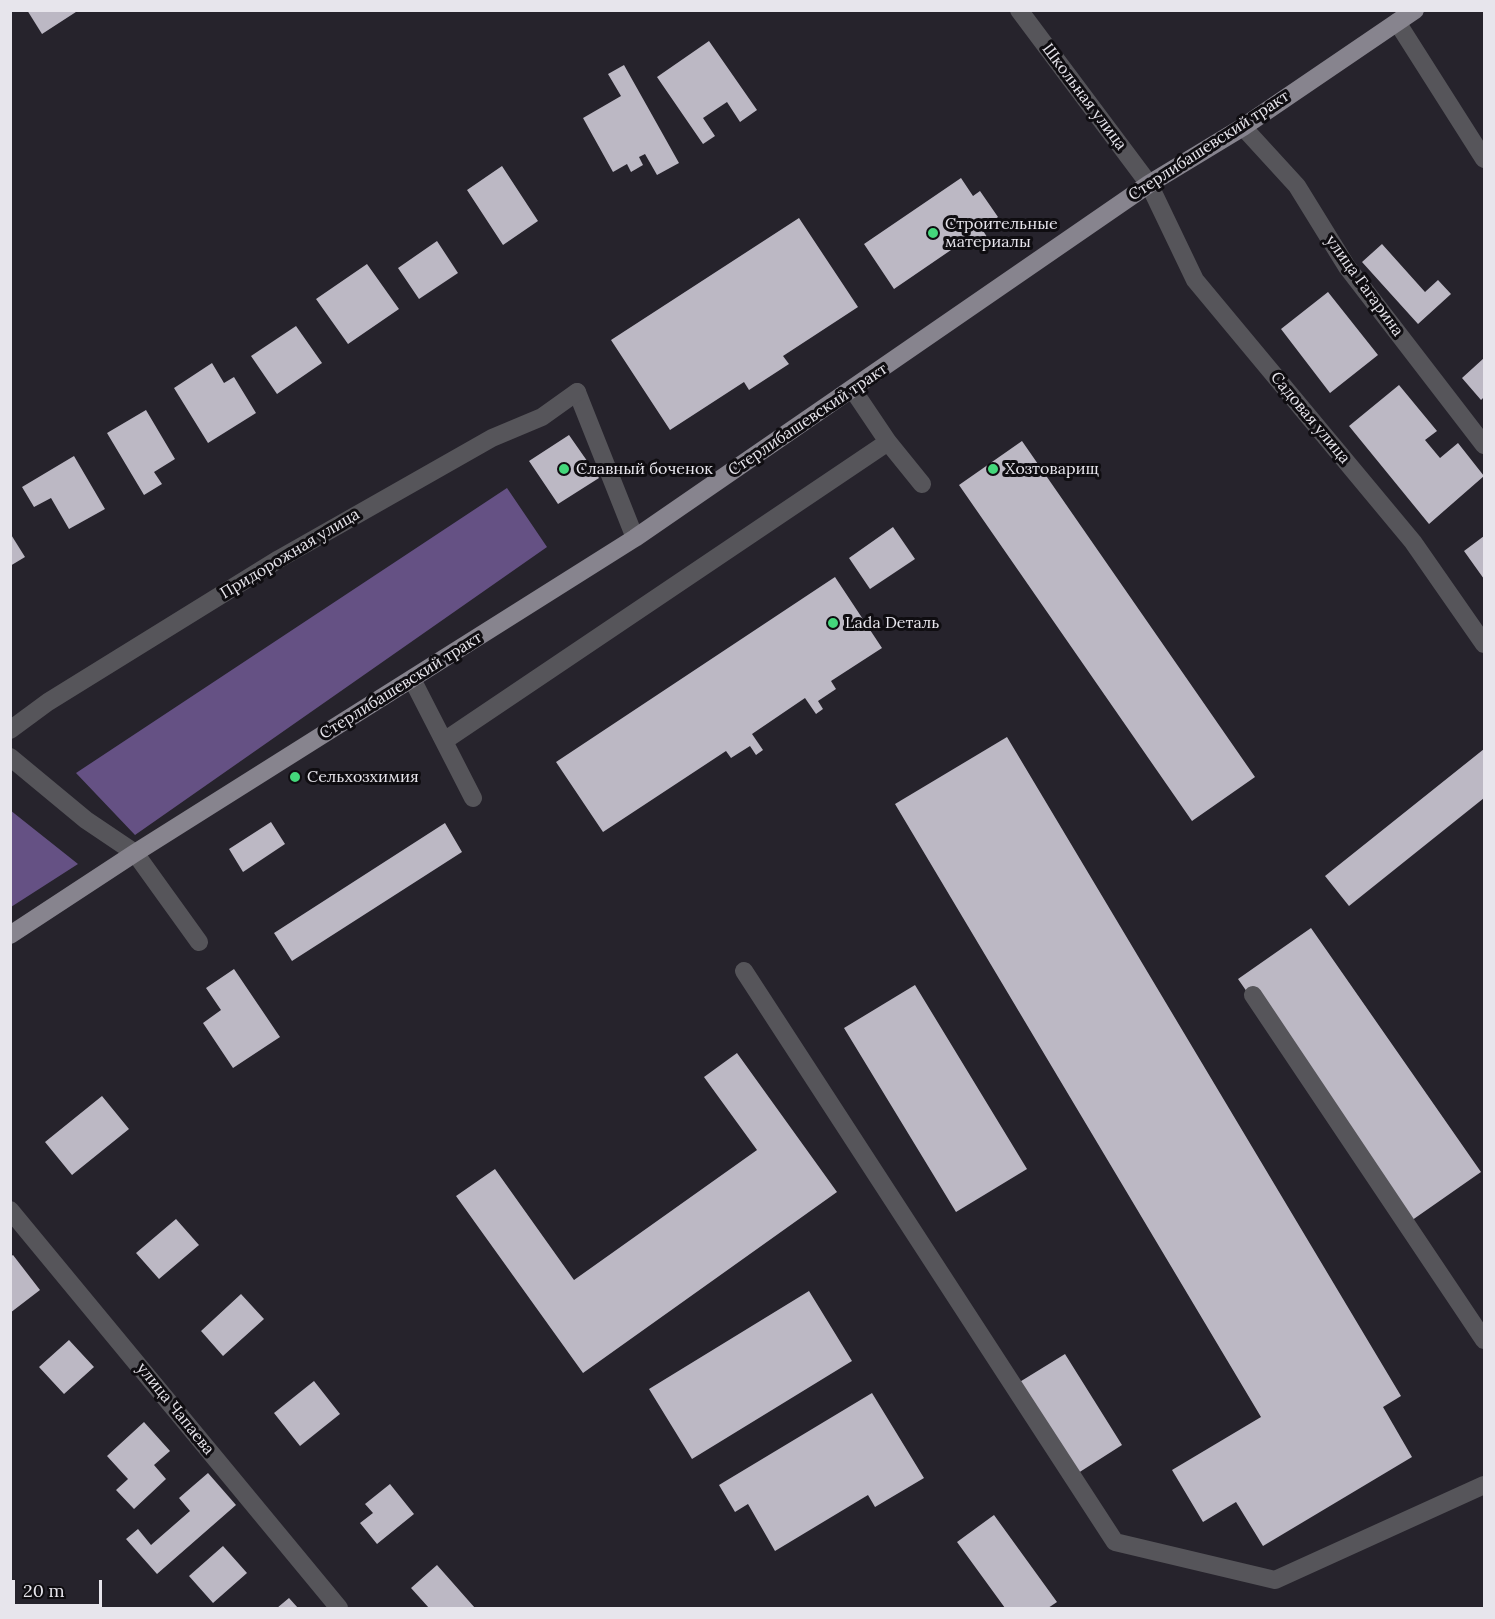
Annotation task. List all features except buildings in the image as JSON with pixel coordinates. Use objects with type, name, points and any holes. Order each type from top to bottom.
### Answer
[{"type":"main road","name":"Стерлибашевский тракт","points":[[10,935],[135,853],[635,538],[1149,184],[1243,127],[1415,10]]},
{"type":"street","name":"Школьная улица","points":[[1019,10],[1149,184]]},
{"type":"street","points":[[1397,22],[1485,159]]},
{"type":"street","name":"улица Гагарина","points":[[1243,127],[1297,186],[1347,267],[1485,445]]},
{"type":"street","name":"Садовая улица","points":[[1149,184],[1195,280],[1413,542],[1485,644]]},
{"type":"street","points":[[853,390],[888,442],[922,484]]},
{"type":"street","name":"Придорожная улица","points":[[10,729],[48,702],[279,559],[492,438],[542,417],[577,392],[635,538]]},
{"type":"street","points":[[444,741],[888,442]]},
{"type":"street","points":[[412,679],[473,798]]},
{"type":"street","points":[[10,757],[86,820],[135,853],[199,942]]},
{"type":"street","points":[[744,971],[1116,1542],[1275,1580],[1485,1485]]},
{"type":"street","points":[[1253,995],[1485,1340]]},
{"type":"street","name":"улица Чапаева","points":[[10,1209],[339,1608]]},
{"type":"shaded area","points":[[507,488],[547,547],[135,835],[76,773]]},
{"type":"shaded area","points":[[10,810],[78,864],[11,907],[10,907]]},
{"type":"place","name":"Строительные материалы","points":[[933,233]]},
{"type":"place","name":"Славный боченок","points":[[564,469]]},
{"type":"place","name":"Хозтоварищ","points":[[993,469]]},
{"type":"place","name":"Lada Dеталь","points":[[833,623]]},
{"type":"place","name":"Сельхозхимия","points":[[295,777]]}]
